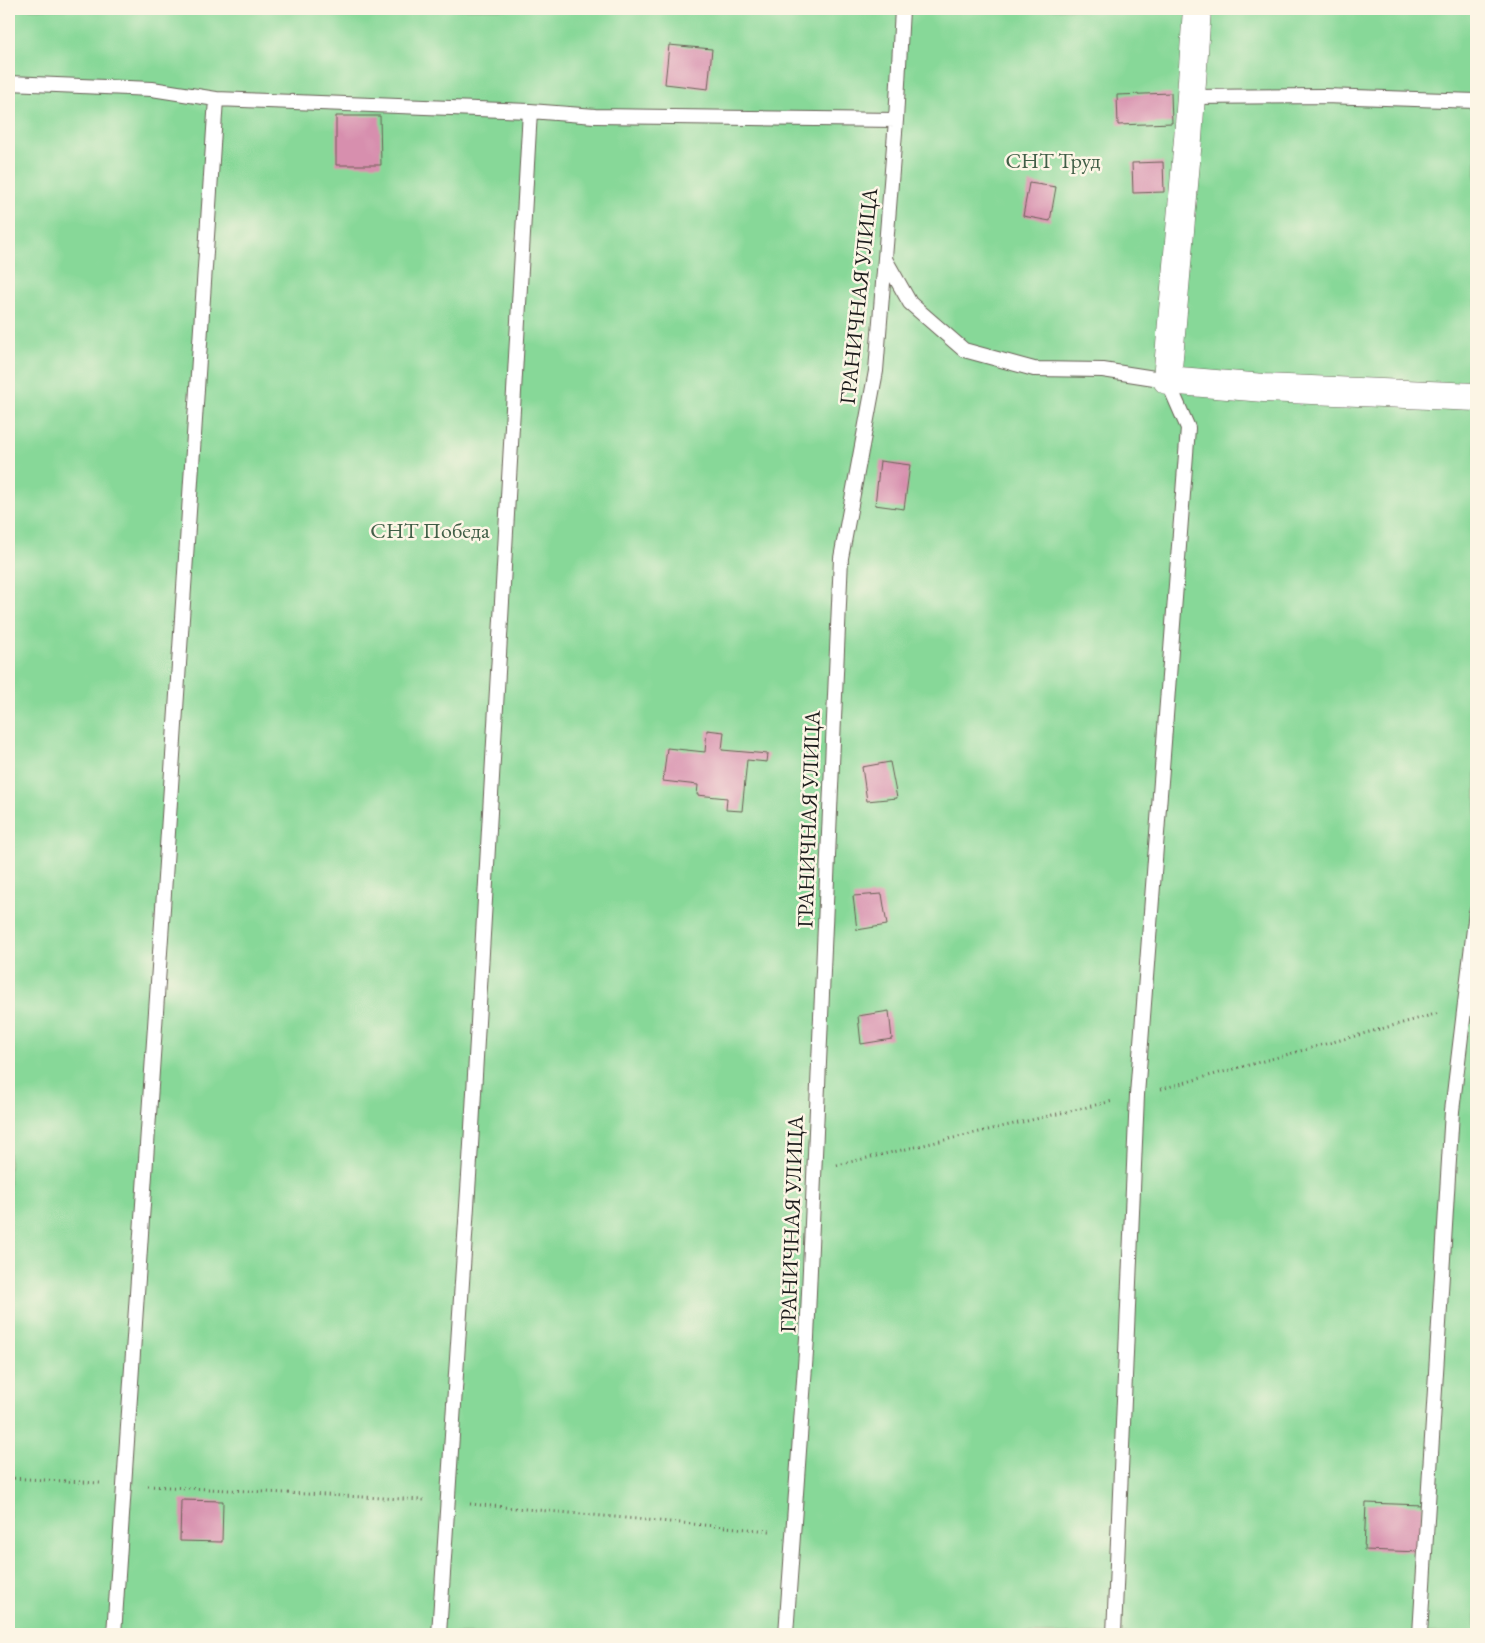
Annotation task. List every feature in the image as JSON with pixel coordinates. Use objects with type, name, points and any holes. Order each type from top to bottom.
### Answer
[{"type":"street","points":[[1197,9],[1167,380],[1264,388],[1476,397]]},
{"type":"lane","name":"ГРАНИЧНАЯ УЛИЦА","points":[[786,1634],[808,1338],[841,558],[876,371],[896,120],[902,9]]},
{"type":"lane","points":[[9,83],[152,89],[216,99],[530,111],[595,116],[896,120]]},
{"type":"lane","points":[[1191,97],[1324,96],[1476,101]]},
{"type":"lane","points":[[114,1634],[216,99]]},
{"type":"lane","points":[[439,1634],[472,1136],[530,111]]},
{"type":"lane","points":[[885,258],[910,303],[964,350],[1034,368],[1103,370],[1167,380],[1188,428],[1137,1095],[1114,1634]]},
{"type":"lane","points":[[1420,1634],[1452,1111],[1476,912]]},
{"type":"path","points":[[814,1170],[1137,1095],[1465,1006]]},
{"type":"path","points":[[9,1478],[448,1502],[793,1534]]},
{"type":"green space","points":[[9,9],[1476,9],[1476,1634],[9,1634]]},
{"type":"building","points":[[669,45],[712,49],[708,89],[665,84]]},
{"type":"building","points":[[1171,93],[1172,123],[1118,125],[1117,95]]},
{"type":"building","points":[[336,116],[380,116],[381,165],[336,165]]},
{"type":"building","points":[[1163,162],[1164,192],[1133,193],[1132,163]]},
{"type":"building","points":[[1029,183],[1056,187],[1050,221],[1023,216]]},
{"type":"building","points":[[880,461],[910,465],[904,509],[875,505]]},
{"type":"building","points":[[707,730],[724,732],[722,750],[768,754],[767,762],[747,760],[742,811],[726,810],[727,798],[697,795],[698,785],[663,781],[667,748],[705,752]]},
{"type":"building","points":[[890,762],[897,798],[867,801],[862,767]]},
{"type":"building","points":[[882,894],[887,925],[857,930],[853,896]]},
{"type":"building","points":[[889,1011],[892,1039],[861,1044],[858,1016]]},
{"type":"building","points":[[181,1500],[223,1501],[222,1542],[180,1541]]},
{"type":"building","points":[[1366,1503],[1423,1505],[1421,1552],[1364,1550]]},
{"type":"park label","name":"СНТ Труд","points":[[1053,160]]},
{"type":"park label","name":"СНТ Победа","points":[[430,530]]}]
